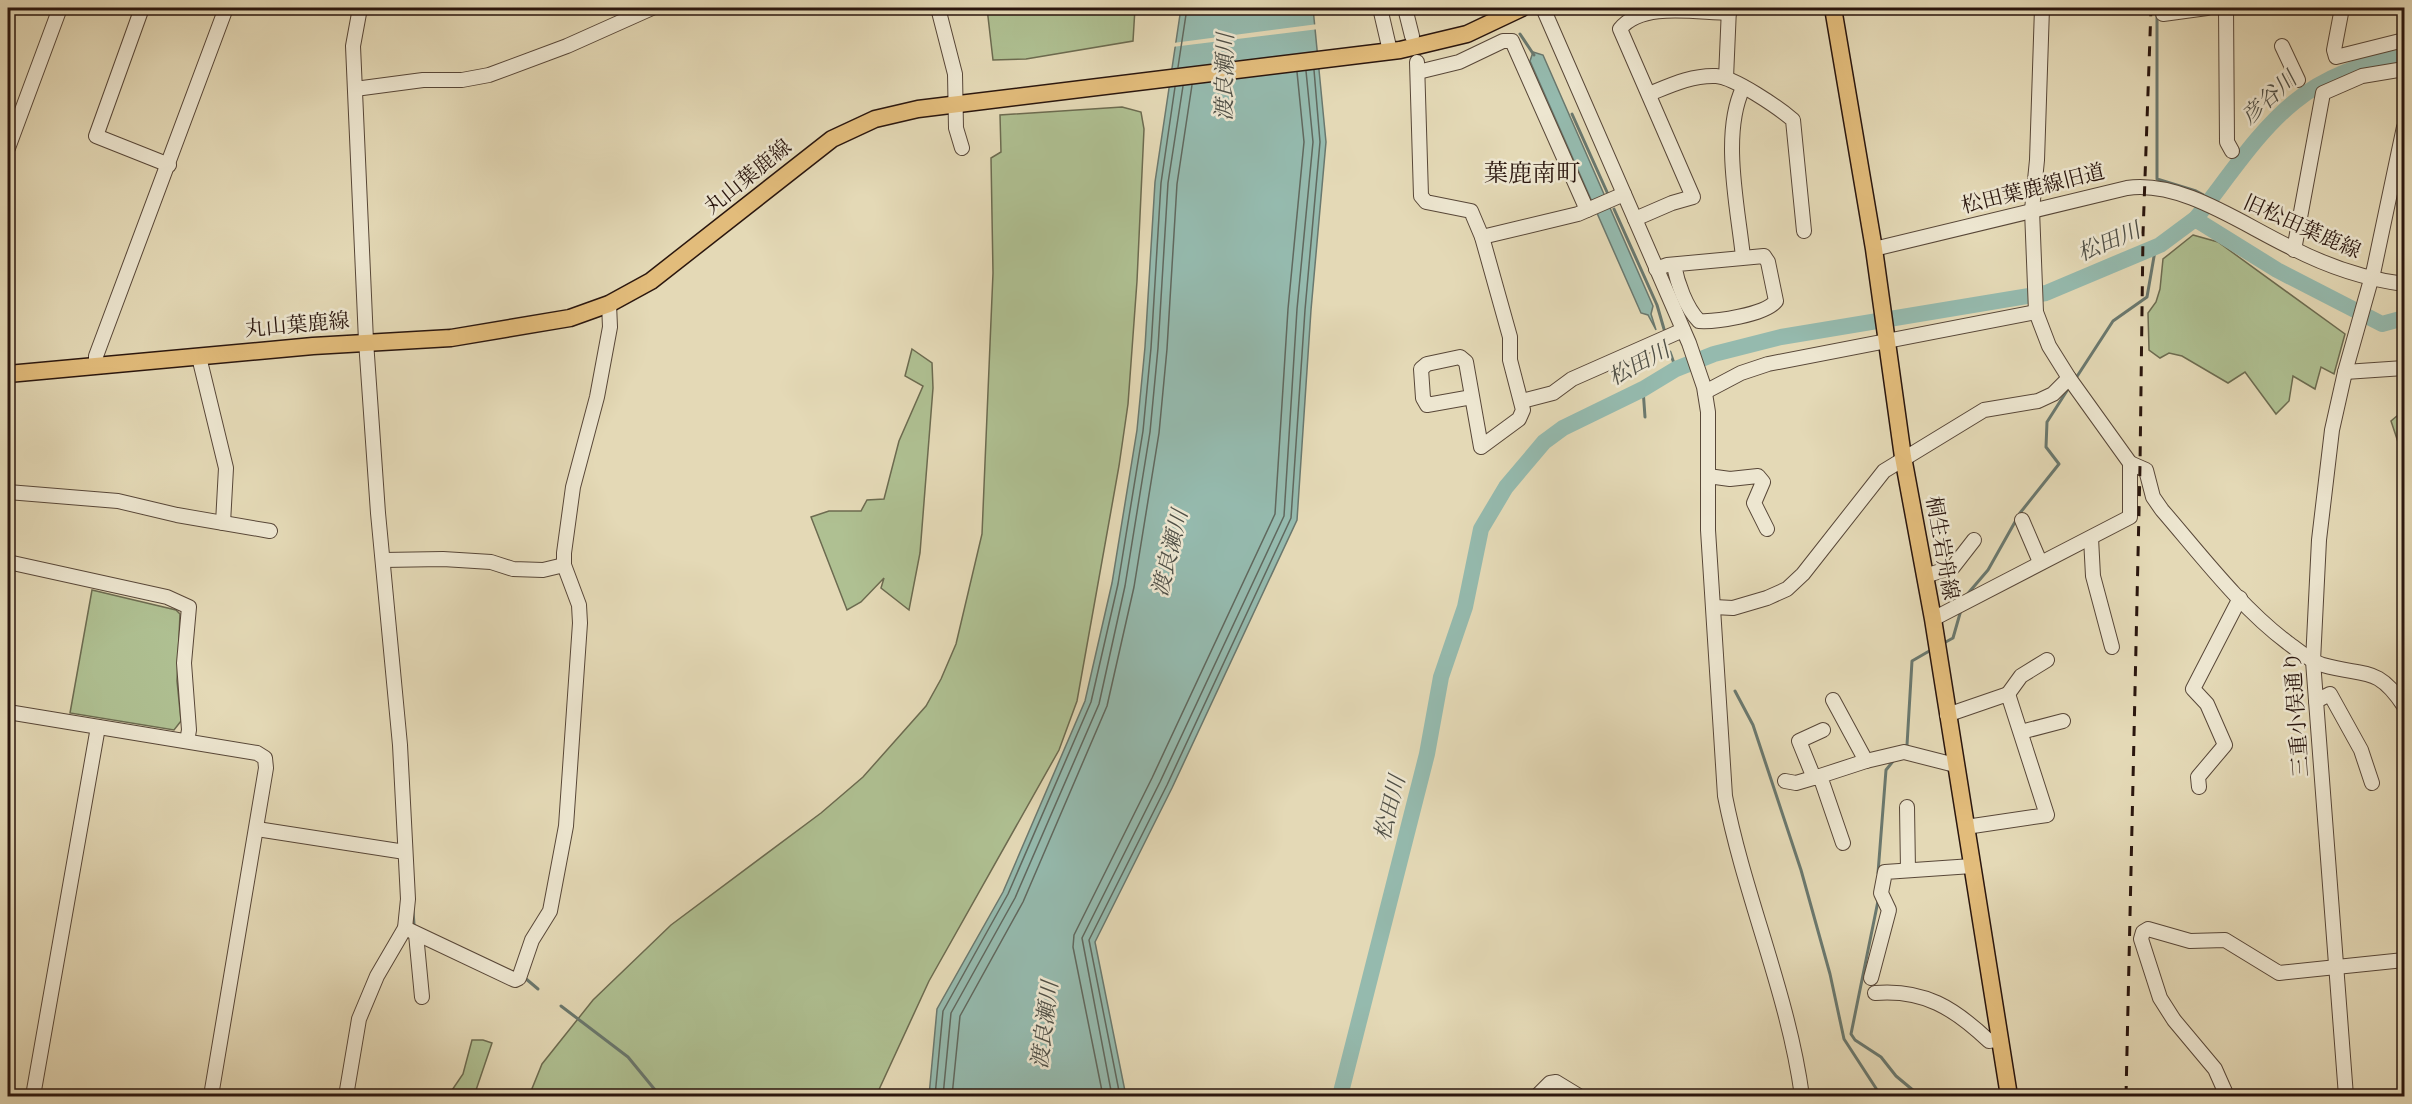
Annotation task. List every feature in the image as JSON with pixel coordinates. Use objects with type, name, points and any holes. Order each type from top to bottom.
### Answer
[{"type":"main road","name":"丸山葉鹿線","points":[[8,374],[366,341],[451,338],[570,318],[609,304],[651,281],[806,158],[844,133],[892,115],[1384,52],[1467,34],[1522,8]]},
{"type":"main road","name":"桐生岩舟線","points":[[1833,8],[1874,249],[1903,457],[1933,619],[2009,1096]]},
{"type":"street","points":[[8,148],[60,8]]},
{"type":"street","points":[[141,8],[96,136],[170,165]]},
{"type":"street","points":[[96,366],[96,356],[170,165],[226,8]]},
{"type":"street","points":[[360,8],[353,33],[366,341],[398,722],[408,899],[422,997]]},
{"type":"street","points":[[355,89],[423,80],[462,80],[489,75],[567,46],[652,8]]},
{"type":"street","points":[[938,8],[955,74],[960,105],[957,138],[962,148]]},
{"type":"street","points":[[1380,8],[1384,52]]},
{"type":"street","points":[[1405,8],[1412,36]]},
{"type":"street","points":[[1543,8],[1689,343],[1704,390],[1709,435],[1708,530],[1725,796],[1735,838],[1782,996],[1802,1096]]},
{"type":"street","points":[[2042,8],[2037,160],[2032,210],[2036,309],[2049,345],[2068,378],[2130,463],[2146,470],[2149,488],[2157,503],[2240,598],[2275,632],[2313,661],[2321,665],[2373,675],[2393,689],[2404,706]]},
{"type":"street","points":[[2163,14],[2207,8]]},
{"type":"street","points":[[2226,8],[2227,142],[2232,151]]},
{"type":"street","points":[[2342,8],[2334,50],[2336,57],[2404,40]]},
{"type":"street","points":[[1635,219],[1672,203],[1693,197],[1621,34],[1622,26],[1649,13],[1729,10],[1726,78]]},
{"type":"street","points":[[1472,397],[1481,447],[1519,419],[1524,410],[1510,360],[1510,337],[1482,237],[1471,211],[1426,202],[1421,196],[1417,67],[1459,62],[1503,41],[1512,41],[1591,208]]},
{"type":"street","points":[[2282,46],[2298,80]]},
{"type":"street","points":[[2294,250],[2323,93],[2362,76],[2404,69]]},
{"type":"street","points":[[1649,94],[1684,80],[1717,76],[1726,78],[1743,88],[1795,123],[1798,190],[1804,231]]},
{"type":"street","points":[[1743,88],[1735,111],[1732,143],[1743,257]]},
{"type":"street","points":[[2404,127],[2401,161],[2371,279],[2404,284]]},
{"type":"street","name":"松田葉鹿線旧道","points":[[1874,249],[2135,186],[2168,189],[2201,202],[2216,211]]},
{"type":"street","points":[[1482,237],[1591,208],[1623,194]]},
{"type":"street","name":"旧松田葉鹿線","points":[[2216,211],[2294,250],[2371,279]]},
{"type":"street","points":[[1656,269],[1674,265],[1764,256],[1767,258],[1776,301],[1768,308],[1739,317],[1699,321],[1693,314],[1676,276],[1674,265]]},
{"type":"street","name":"三重小俣通り","points":[[2346,1096],[2313,661],[2315,591],[2327,460],[2344,372],[2371,279]]},
{"type":"street","points":[[411,931],[515,980],[522,970],[532,940],[547,919],[566,826],[579,642],[579,605],[564,565],[573,487],[597,397],[610,327],[609,304]]},
{"type":"street","points":[[1704,390],[1768,364],[1887,336],[2036,309]]},
{"type":"street","points":[[1522,401],[1553,393],[1572,379],[1683,330]]},
{"type":"street","points":[[199,357],[226,468],[223,523]]},
{"type":"street","points":[[2344,372],[2404,368]]},
{"type":"street","points":[[1714,607],[1741,607],[1778,594],[1796,582],[1884,471],[1903,457],[1984,410],[2049,397],[2068,378]]},
{"type":"street","points":[[1933,619],[2130,517],[2130,463]]},
{"type":"street","points":[[1708,476],[1730,479],[1758,476],[1764,482],[1754,503],[1767,529]]},
{"type":"street","points":[[8,492],[118,501],[270,531]]},
{"type":"street","points":[[2022,519],[2040,562]]},
{"type":"street","points":[[2091,538],[2093,576],[2112,647]]},
{"type":"street","points":[[1925,576],[1953,567],[1974,540]]},
{"type":"street","points":[[383,561],[491,562],[513,570],[543,570],[564,565]]},
{"type":"street","points":[[8,562],[168,597],[189,607],[184,663],[189,730],[187,741]]},
{"type":"street","points":[[2199,787],[2198,777],[2225,745],[2207,704],[2193,689],[2240,598]]},
{"type":"street","points":[[1947,715],[2008,694],[2021,676],[2047,660]]},
{"type":"street","points":[[1966,827],[2047,815],[2008,694]]},
{"type":"street","points":[[2316,701],[2330,694],[2361,750],[2372,783]]},
{"type":"street","points":[[1833,700],[1866,760]]},
{"type":"street","points":[[8,711],[257,753],[265,758],[266,768],[257,829],[211,1096]]},
{"type":"street","points":[[2021,732],[2063,721]]},
{"type":"street","points":[[33,1096],[98,727]]},
{"type":"street","points":[[1823,730],[1799,741],[1817,777],[1843,843]]},
{"type":"street","points":[[1785,781],[1796,783],[1866,760],[1904,752],[1956,765]]},
{"type":"street","points":[[1907,807],[1908,870]]},
{"type":"street","points":[[257,829],[405,852]]},
{"type":"street","points":[[1871,978],[1888,910],[1881,893],[1885,872],[1972,866]]},
{"type":"street","points":[[2227,1096],[2215,1070],[2174,1020],[2160,998],[2141,939],[2143,932],[2148,929],[2156,930],[2190,941],[2225,940],[2279,973],[2404,960]]},
{"type":"street","points":[[346,1096],[357,1026],[365,999],[411,931]]},
{"type":"street","points":[[1875,993],[1900,991],[1934,1001],[1962,1015],[1989,1041],[2000,1039]]},
{"type":"street","points":[[1537,1096],[1550,1083],[1563,1085],[1579,1096]]},
{"type":"green space","points":[[987,8],[1135,8],[1133,41],[1026,59],[993,60]]},
{"type":"green space","points":[[1122,107],[1141,112],[1144,129],[1137,281],[1128,404],[1077,701],[1059,750],[929,981],[876,1096],[529,1096],[542,1064],[593,1000],[671,925],[821,813],[863,777],[926,706],[956,644],[982,534],[993,273],[991,158],[1001,152],[1000,115]]},
{"type":"green space","points":[[2193,235],[2218,242],[2345,334],[2334,374],[2321,367],[2315,389],[2293,376],[2289,401],[2276,414],[2245,372],[2228,383],[2182,356],[2169,353],[2160,358],[2149,350],[2148,313],[2156,302],[2160,289],[2163,259]]},
{"type":"green space","points":[[912,349],[932,363],[933,388],[920,553],[909,610],[881,588],[884,578],[861,602],[847,610],[811,517],[829,511],[861,511],[867,500],[884,499],[899,441],[923,386],[905,376]]},
{"type":"green space","points":[[2404,410],[2404,460],[2391,421]]},
{"type":"green space","points":[[92,590],[176,610],[180,614],[177,681],[181,721],[174,730],[70,713]]},
{"type":"green space","points":[[472,1040],[492,1043],[474,1096],[448,1096],[463,1074]]},
{"type":"water","name":"渡良瀬川","points":[[1181,8],[1313,8],[1326,142],[1311,310],[1297,520],[1172,788],[1095,942],[1126,1096],[929,1096],[937,1009],[1003,892],[1085,701],[1112,583],[1137,430],[1145,347],[1155,182]]},
{"type":"water","points":[[1533,52],[1543,55],[1653,306],[1651,314],[1656,330],[1648,315],[1641,313],[1530,61]]},
{"type":"pier","points":[[1318,24],[1319,29],[1172,47],[1173,43]]},
{"type":"waterway","points":[[2157,8],[2157,179],[2196,191],[2211,199]]},
{"type":"waterway","points":[[1520,34],[1534,55]]},
{"type":"waterway","name":"彦谷川","points":[[2197,217],[2261,135],[2282,112],[2306,93],[2334,77],[2366,65],[2404,57]]},
{"type":"waterway","points":[[1572,114],[1607,192]]},
{"type":"waterway","points":[[1614,209],[1657,305],[1664,329]]},
{"type":"waterway","name":"松田川","points":[[1340,1096],[1427,754],[1441,677],[1465,607],[1481,529],[1506,487],[1544,442],[1563,428],[1643,389],[1676,369],[1714,354],[1781,337],[2046,293],[2160,245],[2195,219],[2277,270],[2382,324],[2404,318]]},
{"type":"waterway","points":[[2076,378],[2113,321],[2147,297],[2156,245]]},
{"type":"waterway","points":[[1670,352],[1676,369]]},
{"type":"waterway","points":[[1964,598],[1988,570],[2020,513],[2059,464],[2046,447],[2047,422],[2070,386]]},
{"type":"waterway","points":[[1643,389],[1645,417]]},
{"type":"waterway","points":[[1942,644],[1953,638],[1961,610]]},
{"type":"waterway","points":[[1904,748],[1907,745],[1912,661],[1931,650]]},
{"type":"waterway","points":[[1735,691],[1753,725],[1801,870],[1830,974],[1844,1039],[1881,1096]]},
{"type":"waterway","points":[[1878,873],[1886,770],[1894,760]]},
{"type":"waterway","points":[[1878,901],[1851,1034],[1855,1040],[1881,1057],[1896,1076],[1920,1096]]},
{"type":"waterway","points":[[413,911],[414,924]]},
{"type":"waterway","points":[[525,978],[538,989]]},
{"type":"waterway","points":[[561,1006],[628,1057],[660,1096]]},
{"type":"railway","points":[[2126,1096],[2143,234],[2151,8]]},
{"type":"district","name":"葉鹿南町","points":[[1532,173]]}]
